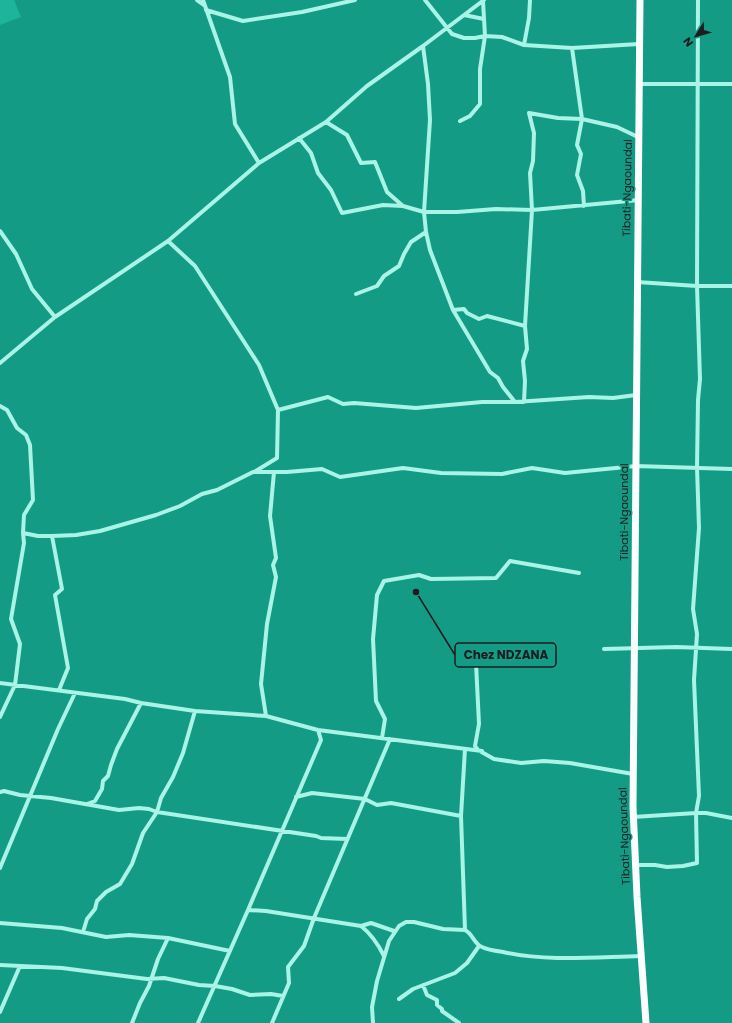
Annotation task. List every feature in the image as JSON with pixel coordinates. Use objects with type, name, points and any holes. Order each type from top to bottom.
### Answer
[{"type":"highway","name":"Tibati-Ngaoundal","points":[[640,0],[633,817],[646,1023]]},
{"type":"street","points":[[196,0],[205,8],[244,21],[302,12],[355,0]]},
{"type":"street","points":[[203,0],[230,77],[235,124],[259,163]]},
{"type":"street","points":[[425,0],[452,34],[464,38],[485,36],[502,37],[524,45],[572,48],[640,44]]},
{"type":"street","points":[[0,363],[55,317],[168,241],[259,163],[326,122],[367,86],[484,0]]},
{"type":"street","points":[[460,121],[470,116],[480,104],[480,69],[485,36],[484,0]]},
{"type":"street","points":[[524,45],[529,18],[530,0]]},
{"type":"street","points":[[636,865],[655,865],[667,867],[697,864],[696,813],[699,789],[696,762],[697,729],[694,680],[696,630],[693,609],[699,528],[697,467],[698,400],[700,380],[697,286],[698,0]]},
{"type":"street","points":[[464,16],[484,19]]},
{"type":"street","points":[[423,46],[428,84],[430,120],[424,212],[430,250],[452,310],[490,372],[498,378],[503,387],[516,402]]},
{"type":"street","points":[[572,48],[582,119],[577,145],[581,154],[577,175],[583,190],[584,206]]},
{"type":"street","points":[[639,84],[732,84]]},
{"type":"street","points":[[524,402],[525,381],[523,361],[527,349],[525,326],[532,210],[530,173],[533,160],[534,133],[529,113],[558,118],[582,119],[617,127],[638,137]]},
{"type":"street","points":[[326,122],[347,135],[361,163],[375,162],[387,192],[403,206]]},
{"type":"street","points":[[300,138],[311,153],[318,173],[331,190],[342,213],[383,205],[403,206],[424,212],[457,212],[496,209],[532,210],[639,200]]},
{"type":"street","points":[[0,231],[16,254],[32,288],[55,317]]},
{"type":"street","points":[[356,294],[377,286],[384,276],[399,266],[411,242],[426,232]]},
{"type":"street","points":[[23,533],[38,536],[76,535],[100,531],[156,515],[180,506],[202,494],[217,490],[253,472],[276,458],[278,410],[259,365],[195,266],[168,241]]},
{"type":"street","points":[[637,282],[697,286],[732,286]]},
{"type":"street","points":[[452,310],[464,309],[467,313],[479,319],[487,316],[504,322],[525,326]]},
{"type":"street","points":[[278,410],[328,397],[343,404],[354,402],[416,408],[482,402],[524,402],[589,397],[613,398],[636,395]]},
{"type":"street","points":[[0,406],[7,410],[17,428],[26,435],[30,445],[33,500],[24,515],[24,543],[11,619],[20,644],[15,685],[0,717]]},
{"type":"street","points":[[253,472],[322,469],[340,477],[403,468],[441,473],[502,474],[532,468],[564,473],[636,466],[732,469]]},
{"type":"street","points":[[266,716],[261,684],[267,624],[276,577],[273,565],[276,558],[270,516],[274,472]]},
{"type":"street","points":[[52,536],[62,589],[55,595],[68,668],[59,690]]},
{"type":"street","points":[[382,738],[385,719],[376,701],[373,639],[377,595],[384,581],[419,575],[431,579],[496,578],[510,561],[579,572]]},
{"type":"street","points":[[604,649],[696,647],[732,649]]},
{"type":"street","points":[[476,663],[479,724],[475,746],[478,750],[494,759],[521,763],[544,761],[570,763],[633,774]]},
{"type":"street","points":[[0,683],[125,699],[141,704],[195,711],[266,716],[318,730],[482,751]]},
{"type":"street","points":[[0,868],[75,692]]},
{"type":"street","points":[[86,804],[96,800],[102,788],[103,781],[108,776],[117,749],[141,704]]},
{"type":"street","points":[[83,932],[87,919],[95,909],[97,900],[106,892],[120,884],[132,864],[144,834],[157,812],[161,798],[173,777],[183,753],[195,711]]},
{"type":"street","points":[[198,1023],[321,740],[318,730]]},
{"type":"street","points":[[272,1023],[289,983],[288,967],[304,946],[314,918],[390,739]]},
{"type":"street","points":[[465,749],[461,816],[465,930]]},
{"type":"street","points":[[0,792],[4,791],[52,798],[119,810],[139,808],[149,809],[157,812],[282,830],[321,838],[348,839]]},
{"type":"street","points":[[296,797],[312,793],[364,799],[377,805],[391,804],[461,816]]},
{"type":"street","points":[[633,817],[696,813],[732,818]]},
{"type":"street","points":[[248,910],[266,911],[361,926],[369,932],[370,937],[384,956]]},
{"type":"street","points":[[373,1023],[372,1007],[384,956],[394,931],[406,922],[443,929],[465,930],[471,934],[479,946],[537,958],[641,956]]},
{"type":"street","points":[[0,923],[34,925],[106,936],[129,935],[168,938],[230,951]]},
{"type":"street","points":[[361,926],[370,923],[394,931]]},
{"type":"street","points":[[132,1023],[149,986],[158,959],[168,938]]},
{"type":"street","points":[[399,999],[413,989],[455,973],[467,962],[479,946]]},
{"type":"street","points":[[0,965],[33,965],[115,975],[164,978],[199,985],[215,986],[250,995],[271,994],[283,996]]},
{"type":"street","points":[[0,1012],[20,966]]},
{"type":"street","points":[[423,985],[427,995],[437,1000],[437,1005],[442,1009],[442,1011],[459,1023]]},
{"type":"green space","points":[[0,0],[14,0],[21,17],[0,25]]},
{"type":"place","name":"Chez NDZANA","points":[[416,592]]}]
